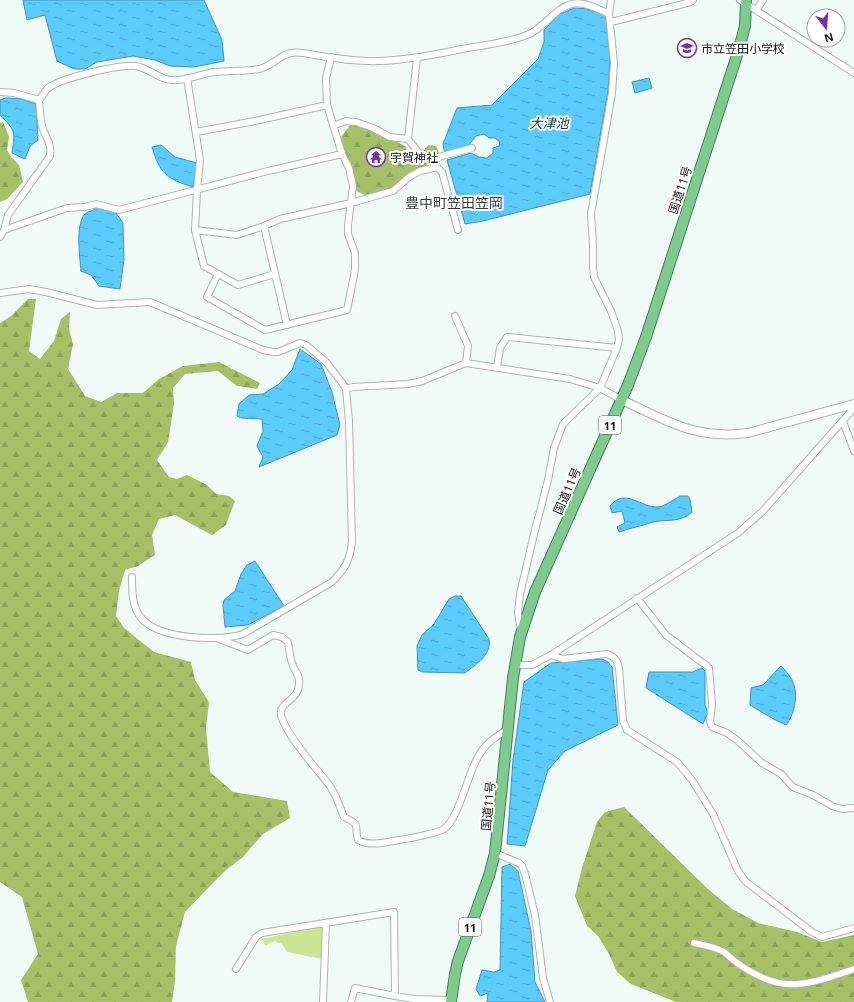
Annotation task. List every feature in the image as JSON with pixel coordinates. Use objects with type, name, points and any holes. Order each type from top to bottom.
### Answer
[{"type":"highway","name":"国道11号","points":[[451,1001],[458,961],[491,872],[495,853],[514,665],[521,632],[535,592],[622,400],[646,337],[736,61],[745,26],[744,2]]},
{"type":"street","points":[[521,632],[518,613],[520,599],[554,448],[563,424],[600,388],[617,348],[618,331],[594,277],[591,214],[612,93],[614,63],[609,14],[611,0]]},
{"type":"street","points":[[610,22],[691,2],[693,0]]},
{"type":"street","points":[[756,10],[763,0]]},
{"type":"street","points":[[744,2],[854,73]]},
{"type":"street","points":[[0,237],[4,230],[8,215],[50,156],[51,148],[49,139],[42,126],[39,100],[49,88],[54,86],[99,70],[122,66],[136,66],[169,80],[214,72],[259,69],[291,53],[378,61],[417,58],[492,44],[529,35],[560,10],[571,4],[579,3],[594,7],[609,14]]},
{"type":"street","points":[[218,274],[208,297],[265,330],[347,310],[355,270],[355,253],[348,234],[353,186],[349,168],[342,154],[327,105],[326,78],[331,57]]},
{"type":"street","points":[[417,58],[408,139],[418,152],[435,158],[472,148]]},
{"type":"street","points":[[187,78],[200,160],[195,230],[204,266],[238,285],[275,274]]},
{"type":"street","points":[[0,92],[14,93],[39,100]]},
{"type":"street","points":[[196,132],[327,105]]},
{"type":"street","points":[[333,126],[346,121],[356,122],[373,128],[390,137],[408,139]]},
{"type":"street","points":[[4,230],[67,208],[85,207],[96,204],[119,210],[268,171],[342,154]]},
{"type":"street","points":[[435,158],[436,167],[442,172],[458,230]]},
{"type":"street","points":[[195,230],[237,235],[280,219],[351,203],[393,190],[409,177],[420,171],[436,167]]},
{"type":"street","points":[[264,226],[287,325]]},
{"type":"street","points":[[0,293],[29,289],[97,305],[150,302],[263,350],[273,352],[300,344],[306,345],[326,362],[346,389],[349,421],[352,542],[350,557],[340,574],[332,582],[250,630],[233,637],[192,637],[174,635],[148,625],[141,618],[135,607],[132,594],[132,577]]},
{"type":"street","points":[[455,316],[468,346],[466,363]]},
{"type":"street","points":[[497,367],[500,348],[507,337],[617,348]]},
{"type":"street","points":[[346,389],[353,387],[408,384],[422,381],[466,363],[570,379],[600,388],[678,426],[695,432],[733,435],[748,433],[854,404]]},
{"type":"street","points":[[514,665],[532,665],[551,655],[738,533],[763,511],[854,408]]},
{"type":"street","points":[[843,420],[854,451]]},
{"type":"street","points":[[637,598],[666,634],[709,668],[712,704],[710,721],[712,727],[727,733],[737,740],[762,763],[781,774],[793,787],[813,795],[832,806],[842,809],[854,808]]},
{"type":"street","points":[[214,637],[248,650],[273,635],[282,637],[288,642],[289,652],[299,680],[294,698],[282,708],[280,714],[285,727],[330,786],[344,817],[355,822],[357,825],[358,840],[362,843],[384,843],[410,839],[443,829],[452,819],[471,772],[483,749],[491,741],[508,730]]},
{"type":"street","points":[[551,655],[563,659],[608,654],[613,656],[619,668],[623,721],[627,730],[677,762],[692,780],[713,814],[738,871],[744,881],[812,932],[822,937],[854,928]]},
{"type":"street","points":[[495,853],[519,863],[525,874],[535,915],[543,978],[550,1002]]},
{"type":"street","points":[[236,969],[256,937],[262,933],[394,912],[394,996]]},
{"type":"street","points":[[323,1002],[326,923]]},
{"type":"street","points":[[694,943],[720,950],[754,973],[773,983],[790,985],[799,984],[828,978],[854,969]]},
{"type":"street","points":[[351,1002],[356,988],[414,999],[451,1001]]},
{"type":"green space","points":[[364,121],[387,131],[396,141],[406,147],[408,157],[415,161],[426,159],[428,157],[425,152],[425,148],[429,145],[436,146],[440,158],[437,170],[425,172],[391,189],[365,195],[356,191],[350,161],[343,152],[341,137],[350,125]]},
{"type":"green space","points":[[3,122],[9,137],[7,150],[19,165],[23,182],[7,199],[0,202],[0,123]]},
{"type":"green space","points":[[28,299],[36,299],[29,351],[40,359],[54,341],[61,319],[70,312],[69,329],[73,344],[68,369],[85,396],[101,402],[117,393],[143,393],[159,379],[183,366],[219,362],[260,383],[257,389],[237,386],[218,371],[185,374],[173,388],[174,404],[168,442],[157,460],[169,477],[177,479],[187,475],[207,485],[216,494],[229,496],[235,501],[226,525],[212,535],[175,515],[159,519],[152,535],[155,555],[138,566],[125,570],[119,591],[116,616],[124,628],[154,652],[191,662],[195,680],[209,702],[206,728],[210,772],[233,792],[287,801],[290,818],[263,834],[243,857],[226,870],[185,912],[176,946],[175,981],[172,1002],[28,1002],[21,980],[38,954],[22,897],[0,882],[0,323],[11,316]]},
{"type":"green space","points":[[624,807],[708,889],[732,909],[758,923],[797,932],[822,942],[854,935],[854,1002],[676,1002],[631,984],[617,972],[609,954],[598,936],[587,926],[575,896],[582,868],[597,822],[605,812]]},
{"type":"green space","points":[[320,926],[323,930],[322,959],[287,952],[282,944],[274,941],[265,946],[262,939]]},
{"type":"water","points":[[23,0],[204,0],[222,40],[224,61],[194,67],[170,66],[155,60],[133,56],[97,62],[85,69],[74,69],[57,61],[45,15],[27,20]]},
{"type":"water","name":"大津池","points":[[574,8],[590,9],[606,15],[610,60],[608,91],[590,194],[483,221],[465,224],[447,160],[471,153],[479,157],[487,158],[493,153],[493,148],[499,146],[500,142],[495,138],[489,138],[484,134],[476,136],[467,147],[445,154],[443,144],[457,108],[492,105],[538,59],[544,42],[544,30],[558,15]]},
{"type":"water","points":[[649,78],[652,88],[635,93],[632,82]]},
{"type":"water","points":[[6,98],[22,99],[36,104],[38,140],[30,146],[25,159],[12,153],[14,136],[12,128],[0,115],[0,100]]},
{"type":"water","points":[[161,145],[175,157],[197,163],[193,187],[171,178],[158,164],[152,147]]},
{"type":"water","points":[[99,208],[114,210],[123,223],[124,259],[120,289],[99,286],[91,275],[81,271],[79,241],[80,225],[85,214]]},
{"type":"water","points":[[300,349],[321,364],[332,392],[340,425],[337,435],[259,467],[263,457],[257,446],[263,431],[262,419],[241,418],[237,416],[239,404],[249,395],[263,394],[279,384],[292,370]]},
{"type":"water","points":[[680,496],[688,496],[692,512],[683,518],[653,522],[619,532],[617,527],[625,523],[622,511],[612,513],[610,506],[621,498],[627,498],[645,505],[660,507]]},
{"type":"water","points":[[255,561],[284,606],[248,625],[225,627],[224,600],[235,591],[241,574],[247,565]]},
{"type":"water","points":[[455,596],[461,596],[489,639],[488,650],[478,663],[465,673],[422,672],[418,670],[417,646],[422,635],[434,624],[449,599]]},
{"type":"water","points":[[602,659],[608,662],[612,667],[618,725],[565,751],[548,770],[525,846],[507,844],[513,760],[524,682],[551,663]]},
{"type":"water","points":[[781,666],[792,680],[796,695],[791,716],[786,725],[750,705],[751,688],[763,685]]},
{"type":"water","points":[[702,668],[705,671],[705,705],[708,713],[703,724],[646,688],[649,672],[693,672]]},
{"type":"water","points":[[510,864],[518,871],[531,931],[535,982],[545,1002],[487,1002],[488,993],[480,996],[476,989],[482,970],[494,972],[500,970],[502,867]]},
{"type":"place","name":"市立笠田小学校","points":[[687,48]]},
{"type":"place","name":"宇賀神社","points":[[376,157]]},
{"type":"district","name":"豊中町笠田笠岡","points":[[454,202]]}]
